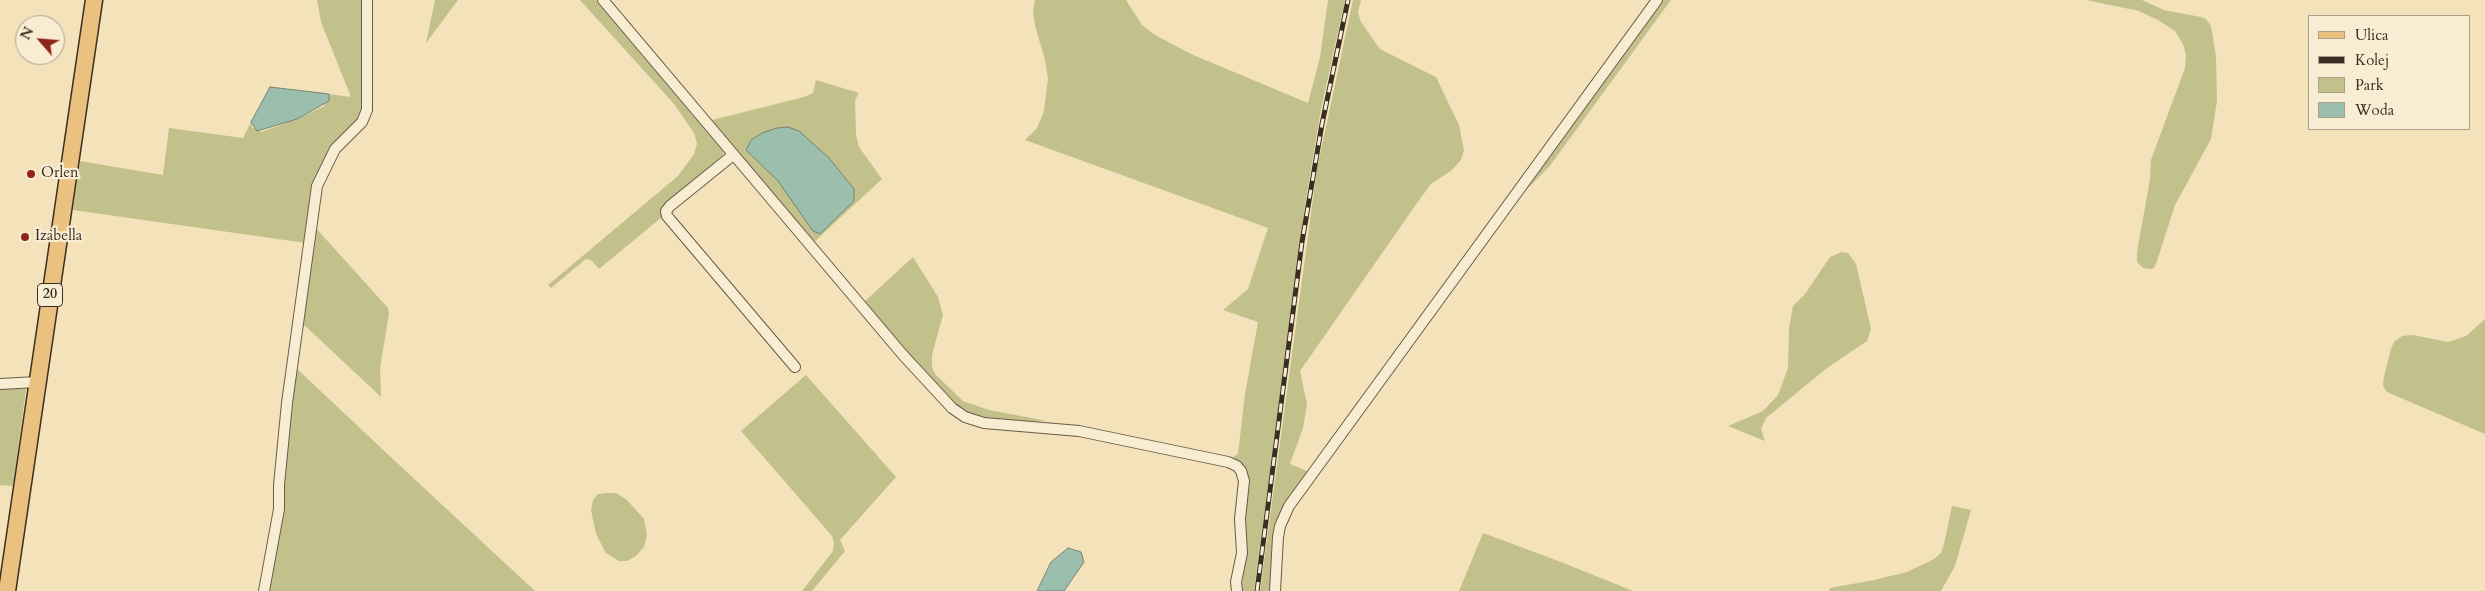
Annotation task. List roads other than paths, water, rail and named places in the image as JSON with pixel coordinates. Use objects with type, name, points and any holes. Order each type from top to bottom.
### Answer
[{"type":"main road","name":"20","points":[[7,591],[94,0]]},
{"type":"street","points":[[264,591],[279,509],[279,485],[287,403],[317,186],[335,149],[362,122],[367,110],[367,0]]},
{"type":"street","points":[[603,0],[918,372],[942,399],[958,413],[989,424],[1079,431],[1228,462],[1237,466],[1243,475],[1244,481],[1240,519],[1242,553],[1235,588]]},
{"type":"street","points":[[1275,591],[1278,536],[1282,520],[1289,506],[1657,0]]},
{"type":"street","points":[[733,154],[670,206],[666,211],[667,216],[795,367]]},
{"type":"street","points":[[0,384],[37,382]]},
{"type":"water","points":[[270,87],[329,94],[329,101],[297,119],[257,131],[251,122]]},
{"type":"water","points":[[788,127],[799,131],[829,158],[854,189],[854,201],[820,234],[813,231],[778,181],[746,150],[751,140],[762,133]]},
{"type":"water","points":[[1068,548],[1081,552],[1084,562],[1064,591],[1037,591],[1051,562]]},
{"type":"railway","points":[[1257,591],[1302,242],[1322,124],[1348,0]]},
{"type":"place","name":"Orlen","points":[[31,174]]},
{"type":"place","name":"Izabella","points":[[25,237]]}]
